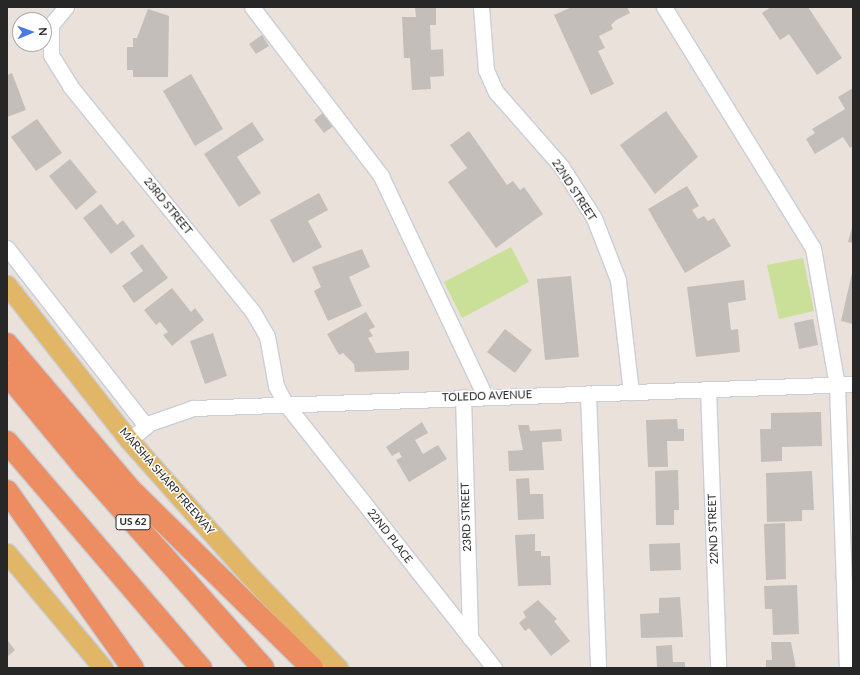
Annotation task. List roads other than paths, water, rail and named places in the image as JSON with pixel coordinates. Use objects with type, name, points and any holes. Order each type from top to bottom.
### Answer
[{"type":"highway","points":[[7,344],[130,489],[312,668]]},
{"type":"highway","name":"US 62","points":[[7,374],[86,469],[263,668]]},
{"type":"highway","points":[[7,442],[201,668]]},
{"type":"highway","points":[[7,491],[133,668]]},
{"type":"main road","name":"MARSHA SHARP FREEWAY","points":[[7,285],[129,440],[247,573],[338,668]]},
{"type":"main road","points":[[7,553],[103,668]]},
{"type":"street","points":[[252,7],[381,176],[485,396]]},
{"type":"street","name":"22ND STREET","points":[[481,7],[486,70],[496,92],[561,166],[594,218],[618,280],[630,392]]},
{"type":"street","points":[[664,7],[813,248],[837,385],[847,668]]},
{"type":"street","name":"23RD STREET","points":[[63,11],[52,25],[51,55],[70,86],[253,312],[267,336],[276,386],[285,403]]},
{"type":"street","points":[[7,248],[146,426]]},
{"type":"street","name":"TOLEDO AVENUE","points":[[129,440],[146,426],[192,408],[285,403],[853,384]]},
{"type":"street","name":"22ND STREET","points":[[708,389],[718,668]]},
{"type":"street","points":[[588,393],[598,668]]},
{"type":"street","name":"23RD STREET","points":[[463,397],[470,638]]},
{"type":"street","name":"22ND PLACE","points":[[285,403],[494,668]]}]
